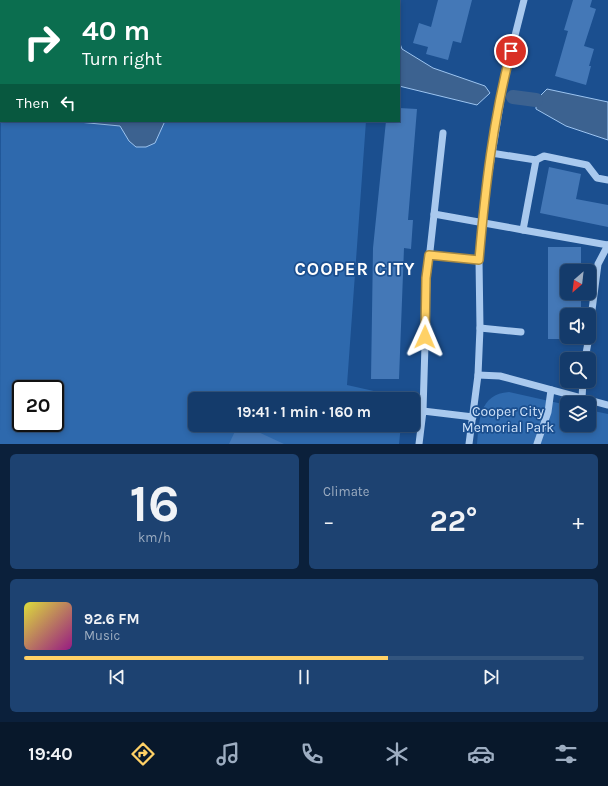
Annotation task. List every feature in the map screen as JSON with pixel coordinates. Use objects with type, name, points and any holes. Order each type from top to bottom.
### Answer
[{"type":"street","points":[[469,444],[478,375],[480,328],[479,260],[491,153],[505,75],[524,0]]},
{"type":"street","points":[[419,444],[423,412],[426,278],[443,133]]},
{"type":"street","points":[[491,153],[536,160],[544,156],[587,165],[597,178],[608,180]]},
{"type":"street","points":[[523,230],[536,160]]},
{"type":"street","points":[[434,214],[608,245],[598,264],[592,308]]},
{"type":"street","points":[[429,255],[479,260]]},
{"type":"street","points":[[480,328],[521,332]]},
{"type":"street","points":[[478,375],[500,376],[574,396]]},
{"type":"street","points":[[537,444],[548,412],[551,390]]},
{"type":"street","points":[[596,402],[608,405]]},
{"type":"street","points":[[423,412],[473,417]]},
{"type":"green space","points":[[1,122],[366,122],[347,385],[378,392],[188,392],[188,432],[400,432],[399,444],[0,444]]},
{"type":"green space","name":"Cooper City Memorial Park","points":[[509,392],[560,403],[560,432],[596,432],[596,411],[608,414],[608,444],[477,444],[482,410],[486,403],[499,394]]},
{"type":"shaded area","points":[[400,44],[402,49],[433,68],[485,86],[490,93],[477,105],[400,86]]},
{"type":"shaded area","points":[[547,89],[608,102],[608,140],[566,126],[536,109],[536,100]]},
{"type":"shaded area","points":[[78,122],[165,122],[155,143],[146,147],[136,147],[129,141],[120,126]]},
{"type":"building","points":[[438,0],[472,0],[461,43],[453,41],[448,60],[426,54],[428,47],[413,43],[419,23],[431,27]]},
{"type":"building","points":[[573,0],[592,0],[590,7],[596,9],[584,46],[594,49],[586,85],[555,76],[568,31],[564,30]]},
{"type":"building","points":[[400,108],[417,109],[408,220],[413,220],[411,249],[404,248],[399,379],[371,379],[373,248],[386,122],[400,122]]},
{"type":"building","points":[[549,167],[581,174],[576,199],[608,205],[608,227],[540,213]]},
{"type":"building","points":[[548,247],[581,247],[581,264],[560,264],[560,300],[581,300],[581,308],[560,308],[560,339],[548,339]]},
{"type":"building","points":[[235,432],[258,432],[284,444],[229,444]]},
{"type":"waterway","points":[[513,97],[536,100]]},
{"type":"district","name":"COOPER CITY","points":[[355,269]]},
{"type":"route","points":[[425,337],[426,278],[429,255],[479,260],[491,153],[505,75],[511,51]]}]
